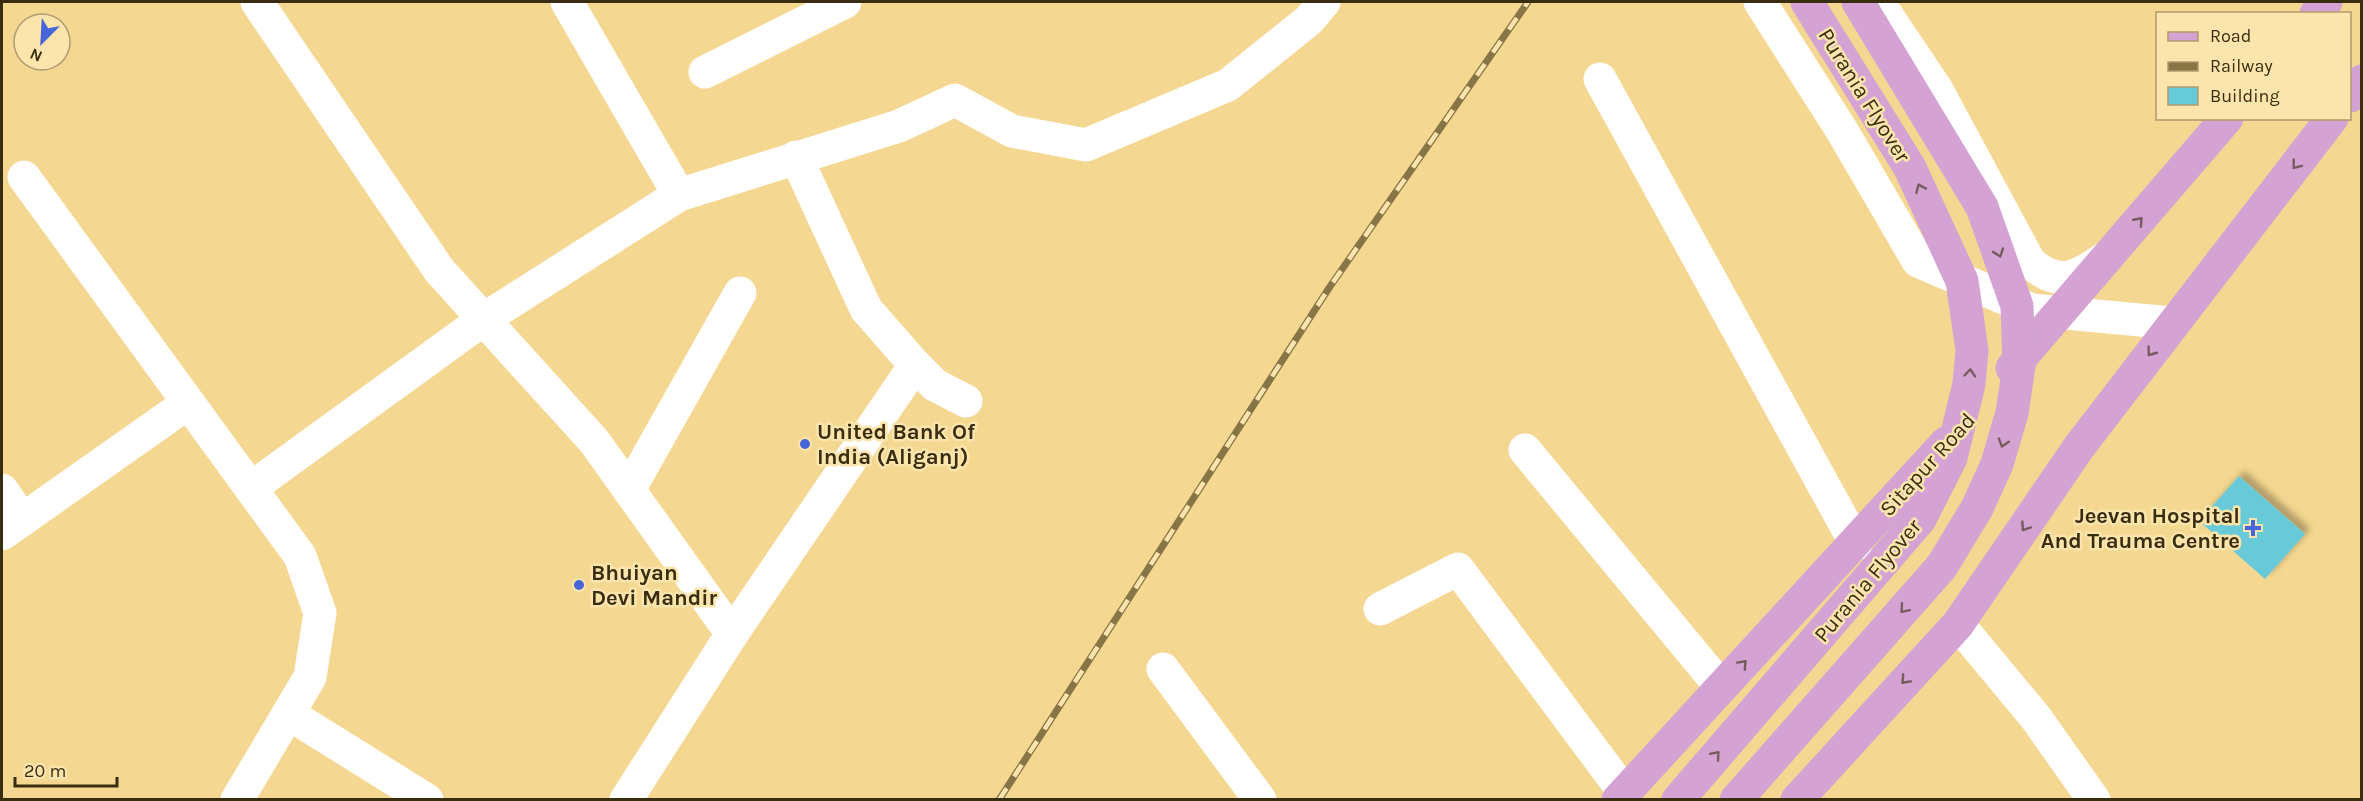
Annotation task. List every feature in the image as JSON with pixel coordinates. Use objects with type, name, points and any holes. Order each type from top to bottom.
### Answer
[{"type":"main road","name":"Purania Flyover","points":[[1678,800],[1920,519],[1951,458],[1970,384],[1972,350],[1962,281],[1911,168],[1807,2]]},
{"type":"main road","name":"Purania Flyover","points":[[1736,800],[1942,566],[1977,508],[1997,464],[2012,413],[2016,389],[2019,366],[2017,306],[1982,207],[1858,2]]},
{"type":"main road","points":[[2351,94],[2361,81]]},
{"type":"main road","name":"Sitapur Road","points":[[1621,796],[1856,544],[2061,312],[2225,120]]},
{"type":"main road","points":[[1797,800],[1958,624],[2079,447],[2172,323],[2330,120]]},
{"type":"street","points":[[256,2],[439,270],[594,441],[732,634]]},
{"type":"street","points":[[567,2],[680,195]]},
{"type":"street","points":[[705,72],[845,2]]},
{"type":"street","points":[[251,488],[484,319],[680,195],[899,126],[955,100],[1012,131],[1086,145],[1228,85],[1309,20],[1324,2]]},
{"type":"street","points":[[1760,2],[1841,129],[1918,261],[2032,310],[2172,323]]},
{"type":"street","points":[[1878,2],[1937,90],[2029,261],[2053,276],[2072,277],[2081,275],[2109,255]]},
{"type":"street","points":[[1600,79],[1856,544]]},
{"type":"street","points":[[796,157],[866,309],[934,385],[966,402]]},
{"type":"street","points":[[24,177],[300,556],[320,613],[310,677],[237,800]]},
{"type":"street","points":[[629,490],[740,293]]},
{"type":"street","points":[[626,800],[732,634],[915,365]]},
{"type":"street","points":[[2,490],[12,527],[188,403]]},
{"type":"street","points":[[1525,450],[1721,687]]},
{"type":"street","points":[[1380,609],[1458,569],[1621,796]]},
{"type":"street","points":[[1958,624],[2036,718],[2094,800]]},
{"type":"street","points":[[1163,669],[1246,794]]},
{"type":"street","points":[[289,714],[427,800]]},
{"type":"building","points":[[2239,476],[2305,534],[2265,579],[2199,521]]},
{"type":"railway","points":[[999,800],[1329,288],[1528,2]]},
{"type":"place","name":"United Bank Of India (Aliganj)","points":[[805,444]]},
{"type":"place","name":"Jeevan Hospital And Trauma Centre","points":[[2253,528]]},
{"type":"place","name":"Bhuiyan Devi Mandir","points":[[579,585]]}]
